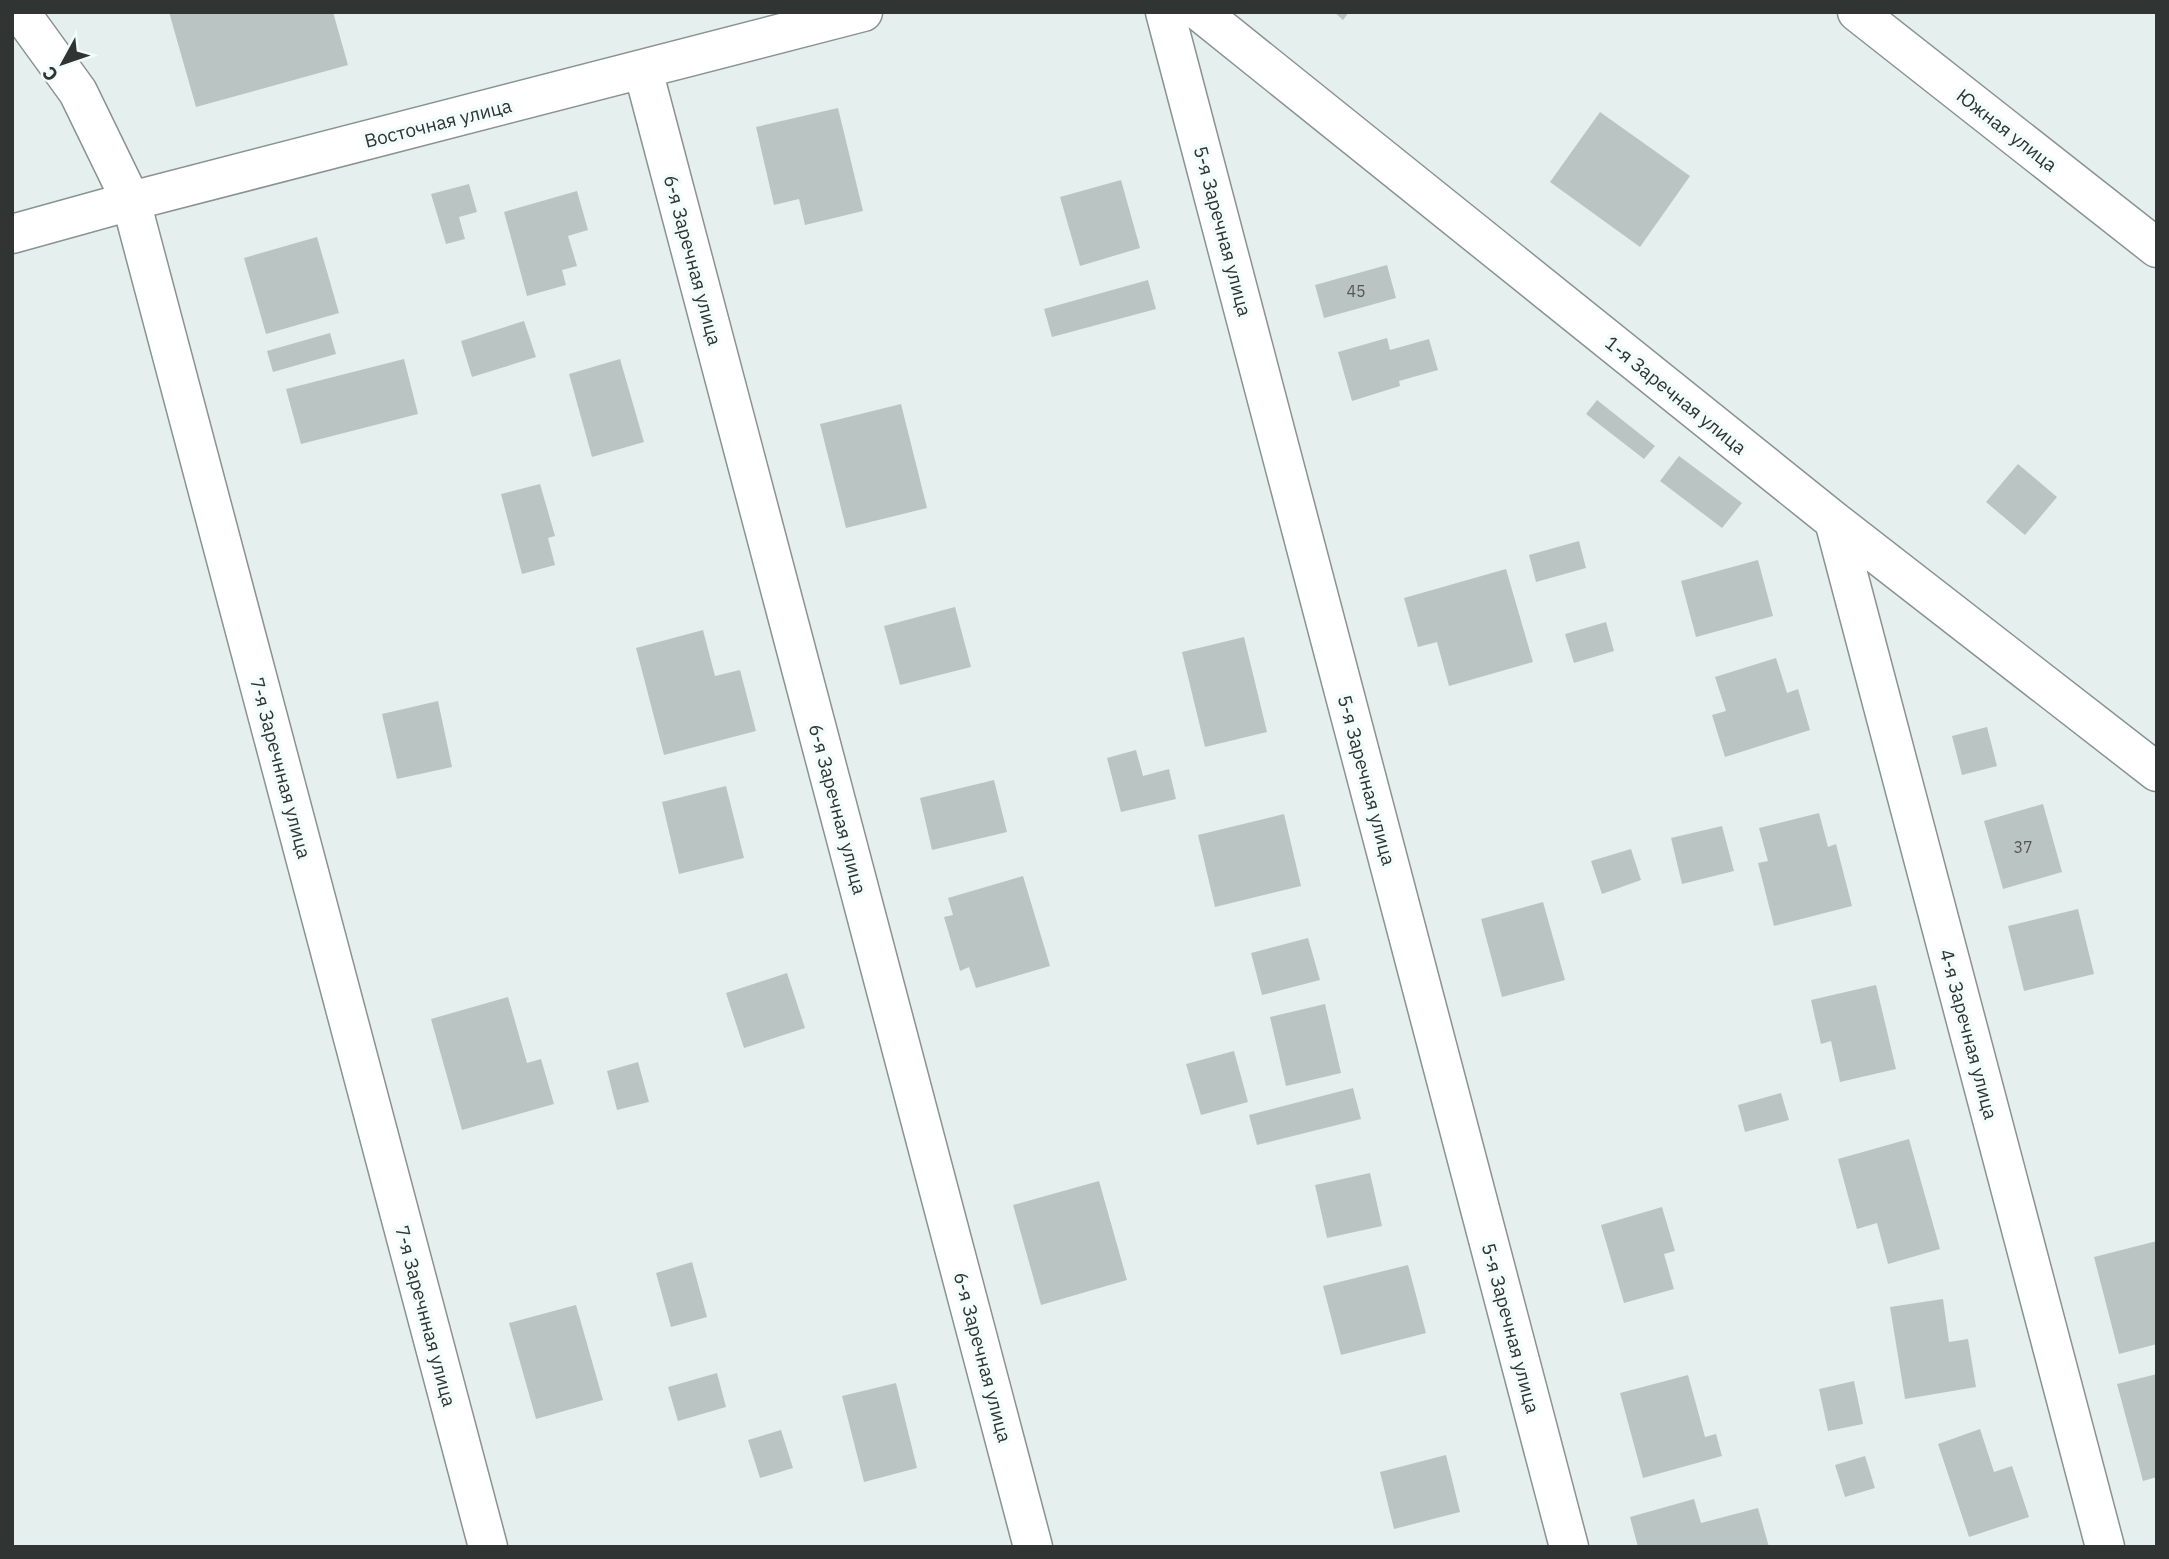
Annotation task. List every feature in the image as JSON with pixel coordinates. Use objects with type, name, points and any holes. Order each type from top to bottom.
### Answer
[{"type":"street","name":"7-я Заречнная улица","points":[[20,12],[78,92],[131,201],[488,1547]]},
{"type":"street","name":"Восточная улица","points":[[12,234],[863,12]]},
{"type":"street","name":"5-я Заречная улица","points":[[1166,12],[1569,1547]]},
{"type":"street","name":"1-я Заречная улица","points":[[1200,12],[1834,521],[2157,772]]},
{"type":"street","name":"Южная улица","points":[[1857,12],[2157,248]]},
{"type":"street","name":"6-я Заречная улица","points":[[643,70],[1033,1547]]},
{"type":"street","name":"4-я Заречная улица","points":[[1834,521],[2105,1547]]},
{"type":"building","points":[[169,12],[333,12],[348,65],[196,107]]},
{"type":"building","points":[[1334,12],[1349,12],[1343,20]]},
{"type":"building","points":[[838,108],[863,211],[805,225],[799,199],[774,205],[756,127]]},
{"type":"building","points":[[1600,112],[1690,176],[1640,247],[1550,182]]},
{"type":"building","points":[[1121,180],[1140,248],[1080,266],[1060,197]]},
{"type":"building","points":[[469,184],[477,212],[459,217],[465,239],[446,244],[431,194]]},
{"type":"building","points":[[577,191],[588,230],[568,236],[577,266],[562,270],[566,285],[527,296],[504,212]]},
{"type":"building","points":[[317,237],[339,313],[266,334],[244,258]]},
{"type":"building","points":[[1387,265],[1396,298],[1324,318],[1315,285]]},
{"type":"building","points":[[1148,280],[1156,309],[1052,337],[1044,309]]},
{"type":"building","points":[[524,321],[536,357],[472,377],[461,341]]},
{"type":"building","points":[[330,333],[336,354],[273,372],[267,351]]},
{"type":"building","points":[[1387,338],[1390,350],[1429,339],[1438,370],[1399,381],[1400,386],[1352,401],[1338,352]]},
{"type":"building","points":[[404,359],[418,414],[301,444],[286,389]]},
{"type":"building","points":[[620,359],[644,442],[592,457],[569,374]]},
{"type":"building","points":[[1597,400],[1655,446],[1644,459],[1586,414]]},
{"type":"building","points":[[901,404],[927,508],[846,528],[820,424]]},
{"type":"building","points":[[1679,456],[1742,503],[1722,528],[1660,481]]},
{"type":"building","points":[[2018,464],[2057,497],[2025,535],[1986,502]]},
{"type":"building","points":[[540,484],[555,536],[548,538],[555,565],[522,574],[501,494]]},
{"type":"building","points":[[1579,541],[1586,568],[1536,582],[1529,555]]},
{"type":"building","points":[[1758,560],[1773,616],[1696,637],[1681,581]]},
{"type":"building","points":[[1506,569],[1533,662],[1449,686],[1437,642],[1418,647],[1404,598]]},
{"type":"building","points":[[955,607],[971,667],[900,685],[884,626]]},
{"type":"building","points":[[1606,622],[1614,651],[1574,663],[1565,634]]},
{"type":"building","points":[[703,630],[715,676],[740,670],[756,731],[664,755],[636,648]]},
{"type":"building","points":[[1244,637],[1267,732],[1205,747],[1182,652]]},
{"type":"building","points":[[1776,658],[1787,693],[1798,689],[1810,730],[1725,757],[1712,715],[1726,711],[1715,677]]},
{"type":"building","points":[[438,701],[452,767],[397,779],[382,714]]},
{"type":"building","points":[[1987,727],[1997,766],[1962,775],[1952,736]]},
{"type":"building","points":[[1136,750],[1143,776],[1169,769],[1176,799],[1121,812],[1107,758]]},
{"type":"building","points":[[994,780],[1007,832],[932,850],[920,798]]},
{"type":"building","points":[[726,786],[744,858],[679,874],[662,802]]},
{"type":"building","points":[[2043,804],[2062,872],[2003,889],[1984,821]]},
{"type":"building","points":[[1819,813],[1828,847],[1836,844],[1852,906],[1774,926],[1758,863],[1768,861],[1759,828]]},
{"type":"building","points":[[1284,814],[1301,886],[1215,907],[1198,835]]},
{"type":"building","points":[[1722,826],[1734,871],[1682,884],[1671,838]]},
{"type":"building","points":[[1631,849],[1641,880],[1602,894],[1591,861]]},
{"type":"building","points":[[1023,876],[1050,966],[976,988],[969,967],[960,971],[944,917],[953,915],[948,898]]},
{"type":"building","points":[[1543,902],[1565,980],[1502,997],[1481,919]]},
{"type":"building","points":[[2078,909],[2094,974],[2024,991],[2008,926]]},
{"type":"building","points":[[1308,938],[1320,980],[1262,995],[1251,953]]},
{"type":"building","points":[[787,973],[805,1028],[744,1048],[726,993]]},
{"type":"building","points":[[1876,985],[1896,1069],[1840,1082],[1831,1041],[1821,1044],[1811,1000]]},
{"type":"building","points":[[508,997],[527,1063],[541,1059],[554,1104],[462,1130],[431,1019]]},
{"type":"building","points":[[1325,1004],[1341,1073],[1286,1086],[1270,1017]]},
{"type":"building","points":[[1234,1051],[1248,1102],[1201,1115],[1186,1064]]},
{"type":"building","points":[[638,1062],[649,1102],[617,1110],[607,1071]]},
{"type":"building","points":[[1353,1088],[1361,1119],[1257,1145],[1249,1115]]},
{"type":"building","points":[[1781,1093],[1789,1120],[1745,1132],[1738,1105]]},
{"type":"building","points":[[1909,1139],[1940,1249],[1888,1264],[1877,1223],[1857,1229],[1838,1159]]},
{"type":"building","points":[[1370,1173],[1382,1226],[1327,1238],[1315,1185]]},
{"type":"building","points":[[1099,1181],[1127,1280],[1041,1305],[1013,1205]]},
{"type":"building","points":[[1662,1207],[1675,1251],[1664,1254],[1674,1289],[1624,1303],[1601,1225]]},
{"type":"building","points":[[2157,1241],[2157,1344],[2119,1354],[2094,1257]]},
{"type":"building","points":[[692,1262],[707,1317],[671,1327],[656,1273]]},
{"type":"building","points":[[1408,1265],[1426,1333],[1341,1355],[1323,1286]]},
{"type":"building","points":[[1943,1299],[1949,1342],[1968,1339],[1976,1387],[1905,1399],[1890,1307]]},
{"type":"building","points":[[576,1305],[603,1400],[536,1419],[509,1323]]},
{"type":"building","points":[[717,1373],[726,1407],[678,1421],[668,1387]]},
{"type":"building","points":[[2157,1374],[2157,1477],[2143,1481],[2117,1384]]},
{"type":"building","points":[[1688,1375],[1705,1437],[1716,1434],[1722,1456],[1643,1478],[1620,1393]]},
{"type":"building","points":[[1854,1381],[1863,1424],[1828,1431],[1819,1389]]},
{"type":"building","points":[[896,1383],[917,1468],[864,1482],[842,1396]]},
{"type":"building","points":[[1980,1429],[1994,1472],[2012,1466],[2029,1517],[1969,1537],[1938,1444]]},
{"type":"building","points":[[781,1430],[793,1468],[760,1478],[748,1440]]},
{"type":"building","points":[[1446,1455],[1460,1512],[1394,1529],[1380,1472]]},
{"type":"building","points":[[1865,1456],[1875,1488],[1845,1497],[1835,1465]]},
{"type":"building","points":[[1694,1499],[1701,1523],[1758,1508],[1769,1547],[1638,1547],[1630,1517]]}]
